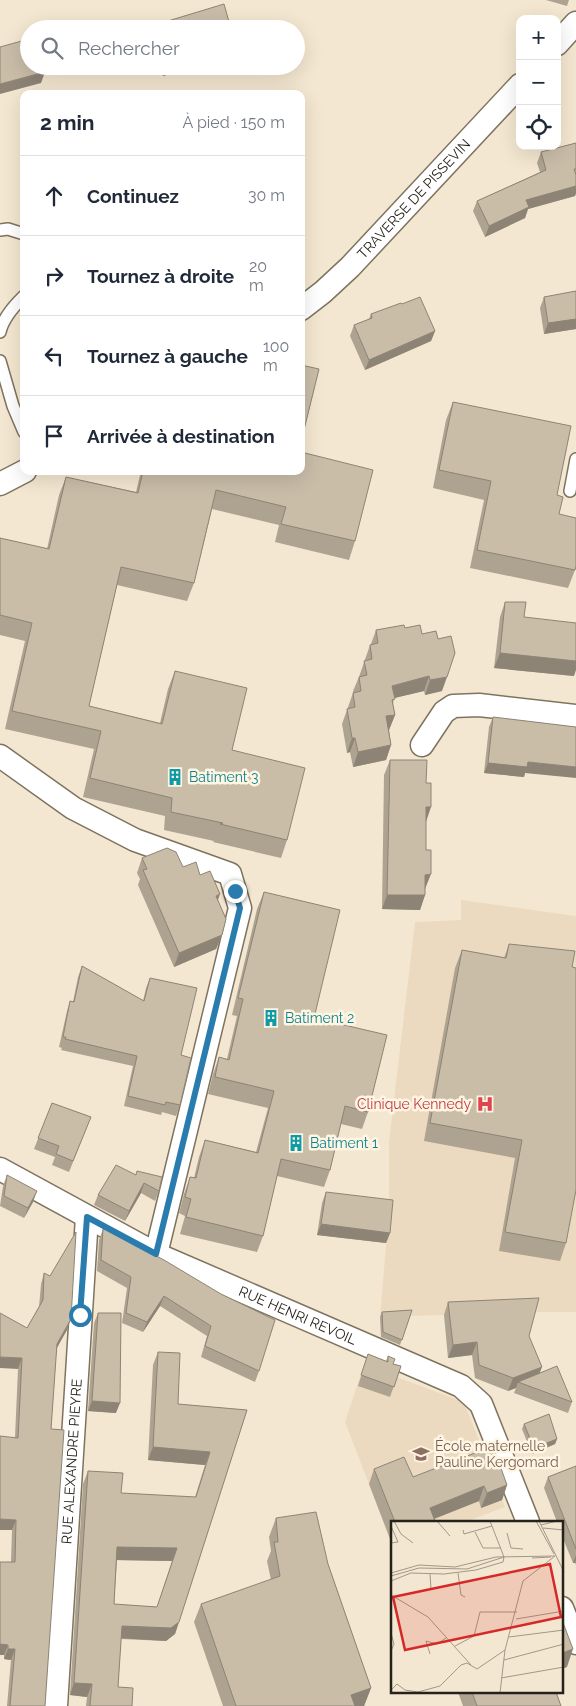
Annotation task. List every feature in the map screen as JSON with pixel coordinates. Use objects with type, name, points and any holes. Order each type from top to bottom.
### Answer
[{"type":"street","points":[[561,40],[576,23]]},
{"type":"street","name":"TRAVERSE DE PISSEVIN","points":[[305,306],[350,267],[516,89]]},
{"type":"street","points":[[0,484],[20,474]]},
{"type":"street","points":[[422,745],[444,712],[453,706],[479,705],[576,716]]},
{"type":"street","points":[[0,756],[73,808],[135,840],[230,874],[240,908],[156,1254]]},
{"type":"street","name":"RUE HENRI REVOIL","points":[[0,1169],[156,1254],[461,1386],[481,1404],[528,1521]]},
{"type":"street","name":"RUE ALEXANDRE PIEYRE","points":[[56,1706],[87,1217]]},
{"type":"street","points":[[564,1613],[576,1643]]},
{"type":"lane","points":[[0,230],[8,229],[20,233]]},
{"type":"lane","points":[[0,332],[2,325],[15,304],[20,300]]},
{"type":"lane","points":[[0,362],[20,423]]},
{"type":"lane","points":[[570,491],[576,459]]},
{"type":"shaded area","name":"Clinique Kennedy","points":[[461,900],[576,916],[576,1312],[380,1317],[389,1210],[389,1142],[415,922],[461,920]]},
{"type":"shaded area","name":"École maternelle Pauline Kergomard","points":[[364,1365],[464,1402],[505,1507],[468,1521],[391,1521],[391,1541],[345,1422]]},
{"type":"building","points":[[224,4],[228,20],[171,20]]},
{"type":"building","points":[[20,41],[20,75],[34,75],[0,84],[0,47]]},
{"type":"building","points":[[576,143],[576,169],[574,169],[576,186],[526,200],[529,207],[489,226],[477,201],[546,170],[541,152],[561,150],[561,147]]},
{"type":"building","points":[[576,291],[576,319],[548,323],[544,297]]},
{"type":"building","points":[[420,297],[435,331],[369,360],[354,325],[372,318],[371,314]]},
{"type":"building","points":[[305,366],[319,369],[305,426]]},
{"type":"building","points":[[453,402],[571,426],[557,495],[563,497],[559,514],[576,518],[575,570],[477,550],[491,481],[439,470]]},
{"type":"building","points":[[305,453],[373,470],[355,541],[281,524],[286,507],[216,490],[194,583],[121,567],[89,706],[162,724],[175,671],[247,688],[232,750],[305,768],[287,840],[220,824],[223,823],[171,812],[172,798],[90,778],[101,731],[12,711],[32,623],[0,615],[0,538],[49,549],[66,477],[138,493],[142,475],[305,475]]},
{"type":"building","points":[[505,602],[526,602],[524,617],[576,623],[576,661],[500,653]]},
{"type":"building","points":[[404,625],[405,628],[420,625],[422,634],[436,631],[438,639],[451,636],[455,653],[447,677],[430,680],[429,676],[392,686],[395,699],[392,700],[395,715],[386,716],[391,745],[358,752],[355,738],[352,738],[347,709],[355,707],[353,693],[361,691],[359,677],[367,675],[364,661],[372,659],[370,645],[378,643],[376,630]]},
{"type":"building","points":[[493,717],[576,727],[576,767],[528,762],[527,767],[488,763]]},
{"type":"building","points":[[390,760],[427,760],[426,783],[431,783],[431,807],[426,807],[426,850],[431,850],[431,874],[425,875],[425,895],[387,895]]},
{"type":"building","points":[[167,848],[176,852],[183,867],[196,862],[200,875],[210,871],[220,894],[216,896],[226,919],[222,935],[179,953],[143,870],[147,869],[142,858]]},
{"type":"building","points":[[264,892],[340,910],[314,1018],[387,1035],[368,1112],[345,1106],[330,1170],[281,1159],[263,1236],[186,1217],[191,1199],[185,1197],[190,1177],[196,1178],[205,1140],[258,1153],[274,1091],[215,1077],[219,1057],[229,1060],[243,999],[238,998]]},
{"type":"building","points":[[509,944],[575,951],[572,967],[576,968],[576,1190],[566,1243],[505,1232],[522,1140],[430,1123],[462,950],[506,958]]},
{"type":"building","points":[[82,966],[144,1001],[150,978],[197,988],[181,1055],[191,1058],[180,1105],[166,1102],[165,1105],[128,1096],[137,1056],[63,1037],[70,1001],[74,1002]]},
{"type":"building","points":[[52,1103],[91,1117],[73,1161],[56,1154],[59,1146],[38,1138]]},
{"type":"building","points":[[116,1165],[136,1175],[137,1171],[162,1177],[159,1191],[144,1183],[129,1211],[98,1195]]},
{"type":"building","points":[[7,1175],[37,1191],[28,1208],[4,1196]]},
{"type":"building","points":[[326,1192],[393,1200],[390,1233],[321,1224]]},
{"type":"building","points":[[103,1229],[164,1260],[221,1294],[275,1320],[259,1371],[205,1346],[211,1326],[164,1296],[147,1322],[126,1313],[131,1277],[101,1260]]},
{"type":"building","points":[[76,1232],[71,1319],[57,1344],[51,1429],[64,1430],[45,1706],[10,1706],[15,1649],[8,1649],[8,1645],[0,1644],[0,1562],[15,1562],[16,1520],[0,1519],[0,1436],[18,1438],[22,1358],[0,1357],[0,1313],[27,1328],[43,1300],[44,1273],[50,1276]]},
{"type":"building","points":[[539,1298],[529,1336],[542,1367],[513,1378],[479,1365],[477,1342],[453,1345],[448,1302]]},
{"type":"building","points":[[412,1310],[402,1340],[383,1332],[382,1312]]},
{"type":"building","points":[[98,1313],[121,1313],[120,1403],[92,1401]]},
{"type":"building","points":[[158,1352],[180,1353],[178,1404],[247,1410],[179,1622],[171,1628],[122,1626],[118,1687],[133,1688],[132,1706],[90,1706],[92,1684],[74,1683],[88,1471],[123,1473],[121,1493],[196,1497],[210,1452],[153,1447]],"holes":[[[117,1547],[177,1548],[157,1607],[114,1604]]]},
{"type":"building","points":[[368,1354],[388,1362],[388,1356],[395,1359],[393,1364],[401,1366],[394,1387],[361,1375]]},
{"type":"building","points":[[557,1366],[572,1402],[518,1382]]},
{"type":"building","points":[[549,1414],[557,1439],[534,1448],[524,1424]]},
{"type":"building","points":[[493,1446],[507,1485],[487,1493],[484,1486],[430,1508],[435,1521],[395,1521],[374,1469],[404,1457],[413,1477]]},
{"type":"building","points":[[576,1466],[576,1549],[548,1477]]},
{"type":"building","points":[[316,1512],[328,1564],[371,1688],[351,1695],[355,1706],[236,1706],[201,1604],[280,1576],[274,1542],[278,1542],[276,1518]]},
{"type":"building","points":[[564,1625],[573,1649],[564,1652]]},
{"type":"building","points":[[473,1694],[557,1694],[561,1706],[477,1706]]},
{"type":"place","name":"Batiment 3","points":[[175,777]]},
{"type":"place","name":"Batiment 2","points":[[271,1018]]},
{"type":"place","name":"Clinique Kennedy","points":[[485,1104]]},
{"type":"place","name":"Batiment 1","points":[[296,1143]]},
{"type":"place","name":"École maternelle Pauline Kergomard","points":[[421,1454]]},
{"type":"route","points":[[80,1315],[87,1217],[156,1254],[240,908],[235,891]]}]
